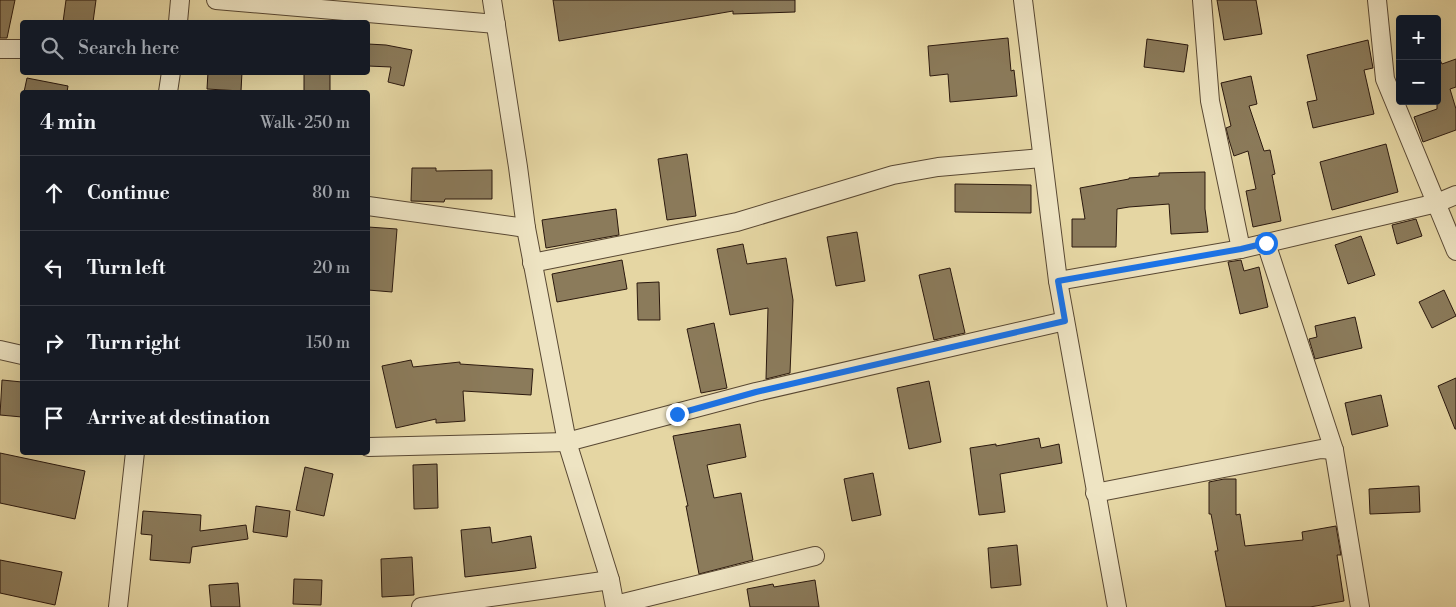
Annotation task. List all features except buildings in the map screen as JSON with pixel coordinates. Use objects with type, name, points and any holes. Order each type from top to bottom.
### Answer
[{"type":"street","points":[[178,20],[180,0]]},
{"type":"street","points":[[216,0],[496,24]]},
{"type":"street","points":[[492,0],[526,228],[567,442],[610,580],[615,606],[815,556]]},
{"type":"street","points":[[1023,0],[1058,281],[1117,607]]},
{"type":"street","points":[[1202,0],[1210,101],[1241,249]]},
{"type":"street","points":[[1377,0],[1385,78],[1456,250]]},
{"type":"street","points":[[0,49],[20,49]]},
{"type":"street","points":[[168,90],[171,75]]},
{"type":"street","points":[[532,263],[737,222],[893,175],[938,167],[1042,158]]},
{"type":"street","points":[[1058,281],[1241,249],[1438,203],[1456,196]]},
{"type":"street","points":[[370,206],[526,228]]},
{"type":"street","points":[[1266,243],[1334,450],[1360,607]]},
{"type":"street","points":[[370,446],[567,442],[756,392],[1065,321]]},
{"type":"street","points":[[0,350],[20,355]]},
{"type":"street","points":[[1095,493],[1321,449],[1334,450]]},
{"type":"street","points":[[118,607],[135,455]]},
{"type":"street","points":[[421,607],[610,580]]},
{"type":"route","points":[[677,414],[756,392],[1065,321],[1058,281],[1266,243]]}]
